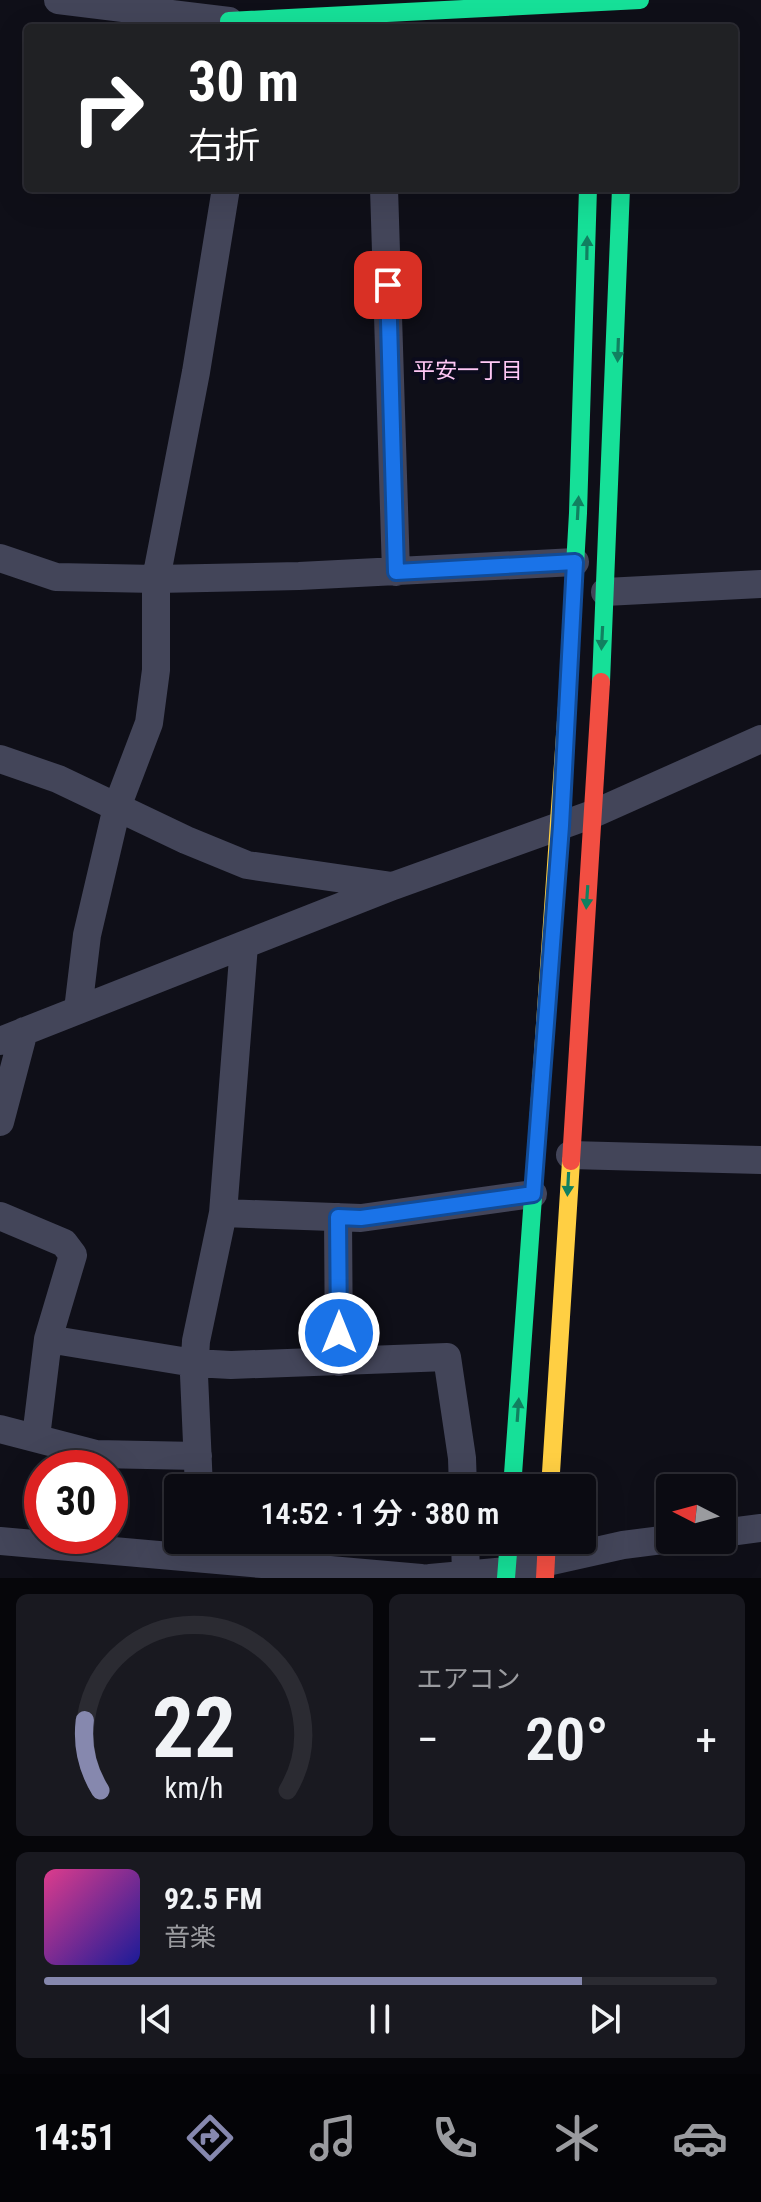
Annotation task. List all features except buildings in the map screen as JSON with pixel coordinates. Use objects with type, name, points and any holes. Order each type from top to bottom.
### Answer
[{"type":"street","points":[[58,0],[231,16],[620,5],[640,0]]},
{"type":"street","points":[[78,1010],[87,935],[117,807],[149,723],[156,670],[156,579],[196,372],[225,192]]},
{"type":"street","points":[[384,192],[396,572]]},
{"type":"street","points":[[513,1474],[561,826],[586,337],[588,192]]},
{"type":"street","points":[[551,1474],[593,814],[618,359],[621,192]]},
{"type":"street","points":[[0,558],[56,577],[156,579],[396,572],[575,562]]},
{"type":"street","points":[[605,592],[761,584]]},
{"type":"street","points":[[0,1122],[12,1036],[393,886],[593,814],[761,739]]},
{"type":"street","points":[[0,759],[58,779],[247,865],[393,886]]},
{"type":"street","points":[[199,1474],[194,1363],[223,1213],[244,945]]},
{"type":"street","points":[[570,1155],[761,1160]]},
{"type":"street","points":[[223,1213],[361,1218],[533,1194]]},
{"type":"street","points":[[0,1216],[64,1243],[73,1255],[48,1339],[36,1437]]},
{"type":"street","points":[[338,1217],[339,1362]]},
{"type":"street","points":[[48,1339],[194,1363],[231,1365],[447,1357],[463,1474]]},
{"type":"street","points":[[0,1429],[96,1454],[198,1456]]},
{"type":"street","points":[[736,1531],[761,1528]]},
{"type":"street","points":[[0,1541],[421,1578]]},
{"type":"street","points":[[430,1578],[507,1575],[546,1560],[656,1541]]},
{"type":"street","points":[[465,1554],[466,1575]]},
{"type":"street","points":[[507,1575],[508,1554]]},
{"type":"traffic: fast","points":[[229,21],[640,0]]},
{"type":"traffic: fast","points":[[567,706],[578,513],[588,192]]},
{"type":"traffic: fast","points":[[601,682],[621,192]]},
{"type":"traffic: fast","points":[[513,1474],[534,1183]]},
{"type":"traffic: fast","points":[[506,1578],[508,1554]]},
{"type":"traffic: slow","points":[[534,1183],[567,706]]},
{"type":"traffic: slow","points":[[551,1474],[571,1161]]},
{"type":"traffic: jam","points":[[571,1161],[601,682]]},
{"type":"traffic: jam","points":[[545,1578],[546,1554]]},
{"type":"district","name":"平安一丁目","points":[[468,370]]},
{"type":"route","points":[[339,1333],[338,1217],[361,1218],[533,1194],[561,826],[575,562],[396,572],[388,285]]}]
